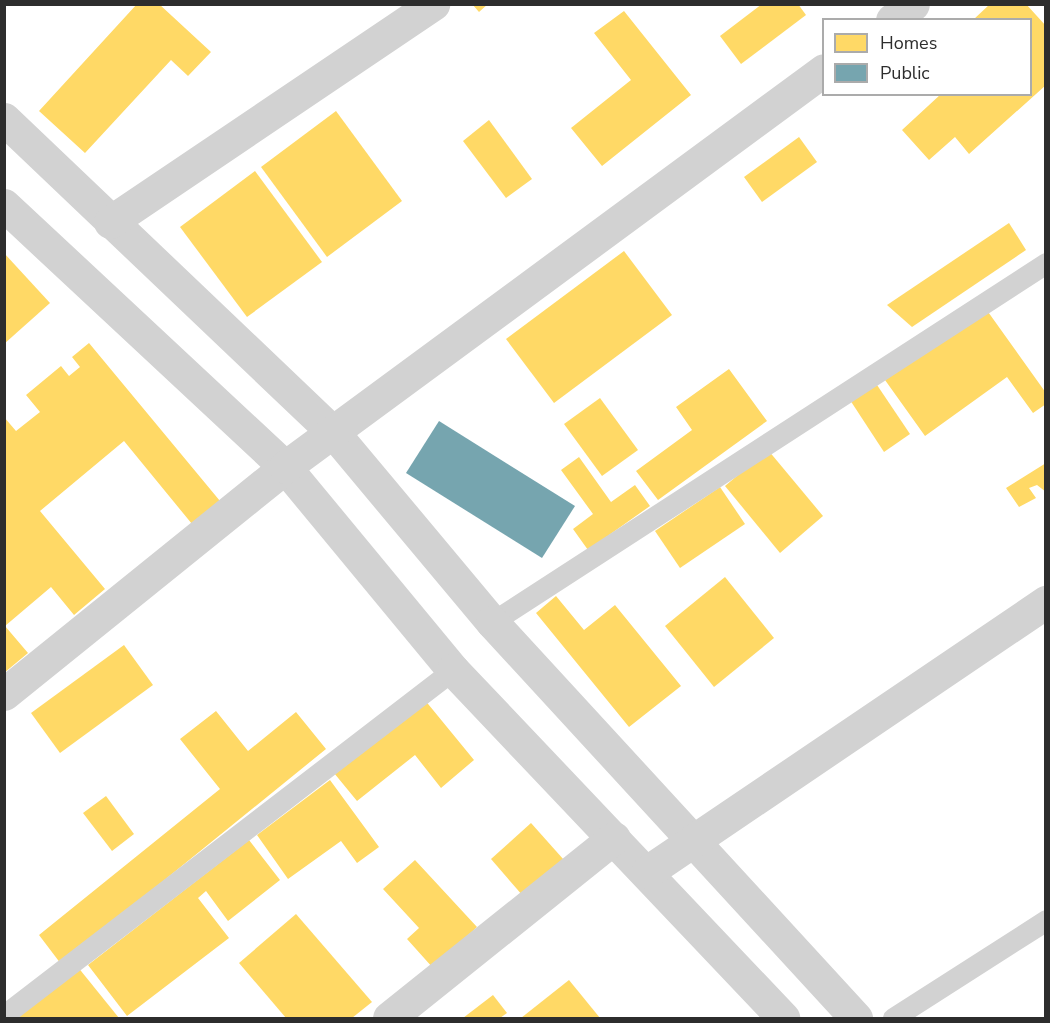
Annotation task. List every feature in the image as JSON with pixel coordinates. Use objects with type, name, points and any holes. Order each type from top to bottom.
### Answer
[{"type":"street","points":[[110,222],[433,4]]},
{"type":"street","points":[[895,18],[913,4]]},
{"type":"street","points":[[4,694],[285,466],[822,71]]},
{"type":"street","points":[[4,119],[333,432],[492,622],[691,842],[856,1018]]},
{"type":"street","points":[[4,205],[285,466],[453,670],[783,1018]]},
{"type":"street","points":[[647,872],[1046,602]]},
{"type":"street","points":[[388,1018],[614,838]]},
{"type":"lane","points":[[492,622],[1046,264]]},
{"type":"lane","points":[[4,1015],[453,670]]},
{"type":"lane","points":[[893,1018],[1046,920]]},
{"type":"building: Homes","points":[[137,4],[159,4],[211,52],[188,76],[171,60],[85,153],[39,111]]},
{"type":"building: Homes","points":[[472,4],[488,4],[479,12]]},
{"type":"building: Homes","points":[[762,4],[798,4],[806,15],[741,64],[720,36]]},
{"type":"building: Homes","points":[[990,4],[1026,4],[1046,26],[1046,85],[969,154],[955,137],[929,160],[902,130],[939,96],[1032,96],[1032,18],[975,18]]},
{"type":"building: Homes","points":[[624,11],[691,95],[602,166],[571,128],[631,80],[594,33]]},
{"type":"building: Homes","points":[[336,111],[402,201],[327,257],[261,167]]},
{"type":"building: Homes","points":[[489,120],[532,179],[506,198],[463,141]]},
{"type":"building: Homes","points":[[799,137],[817,162],[762,202],[744,177]]},
{"type":"building: Homes","points":[[255,171],[322,262],[247,317],[180,227]]},
{"type":"building: Homes","points":[[1009,223],[1026,250],[912,327],[887,305]]},
{"type":"building: Homes","points":[[624,251],[672,315],[554,403],[506,339]]},
{"type":"building: Homes","points":[[4,253],[50,303],[4,344]]},
{"type":"building: Homes","points":[[986,309],[1046,393],[1046,404],[1033,413],[1007,377],[925,436],[885,380]]},
{"type":"building: Homes","points":[[89,343],[220,501],[192,524],[124,441],[40,511],[105,589],[74,615],[51,587],[5,626],[28,653],[4,673],[4,417],[16,431],[40,412],[26,395],[61,366],[69,376],[80,367],[72,357]]},
{"type":"building: Homes","points":[[729,369],[767,421],[658,500],[636,471],[692,430],[676,407]]},
{"type":"building: Homes","points":[[875,382],[910,434],[884,452],[850,400]]},
{"type":"building: Homes","points":[[600,398],[638,450],[602,476],[564,424]]},
{"type":"building: Homes","points":[[768,450],[823,516],[780,553],[725,486]]},
{"type":"building: Homes","points":[[579,457],[611,502],[635,485],[650,506],[588,550],[573,529],[593,514],[561,470]]},
{"type":"building: Homes","points":[[1046,463],[1046,492],[1037,485],[1029,488],[1036,498],[1019,507],[1006,488]]},
{"type":"building: Homes","points":[[720,487],[745,524],[680,568],[655,531]]},
{"type":"building: Homes","points":[[725,577],[774,638],[714,687],[665,626]]},
{"type":"building: Homes","points":[[556,596],[584,630],[615,605],[681,686],[629,727],[536,613]]},
{"type":"building: Homes","points":[[124,645],[153,685],[60,753],[31,713]]},
{"type":"building: Homes","points":[[424,699],[474,760],[441,788],[415,755],[357,801],[334,773]]},
{"type":"building: Homes","points":[[216,711],[248,751],[296,712],[326,749],[61,964],[39,935],[220,789],[180,739]]},
{"type":"building: Homes","points":[[330,780],[379,847],[357,863],[341,841],[288,879],[257,835]]},
{"type":"building: Homes","points":[[106,796],[134,834],[112,851],[83,813]]},
{"type":"building: Homes","points":[[531,823],[564,860],[523,896],[491,859]]},
{"type":"building: Homes","points":[[249,840],[280,880],[228,921],[206,891],[198,898],[229,938],[127,1016],[88,965]]},
{"type":"building: Homes","points":[[415,860],[477,927],[433,968],[407,939],[419,928],[383,889]]},
{"type":"building: Homes","points":[[296,914],[372,1002],[352,1018],[286,1018],[239,963]]},
{"type":"building: Homes","points":[[77,966],[119,1018],[12,1018]]},
{"type":"building: Homes","points":[[569,980],[600,1018],[521,1018]]},
{"type":"building: Homes","points":[[493,995],[507,1013],[500,1018],[463,1018]]},
{"type":"building: Public","points":[[439,421],[575,506],[542,558],[406,473]]}]
